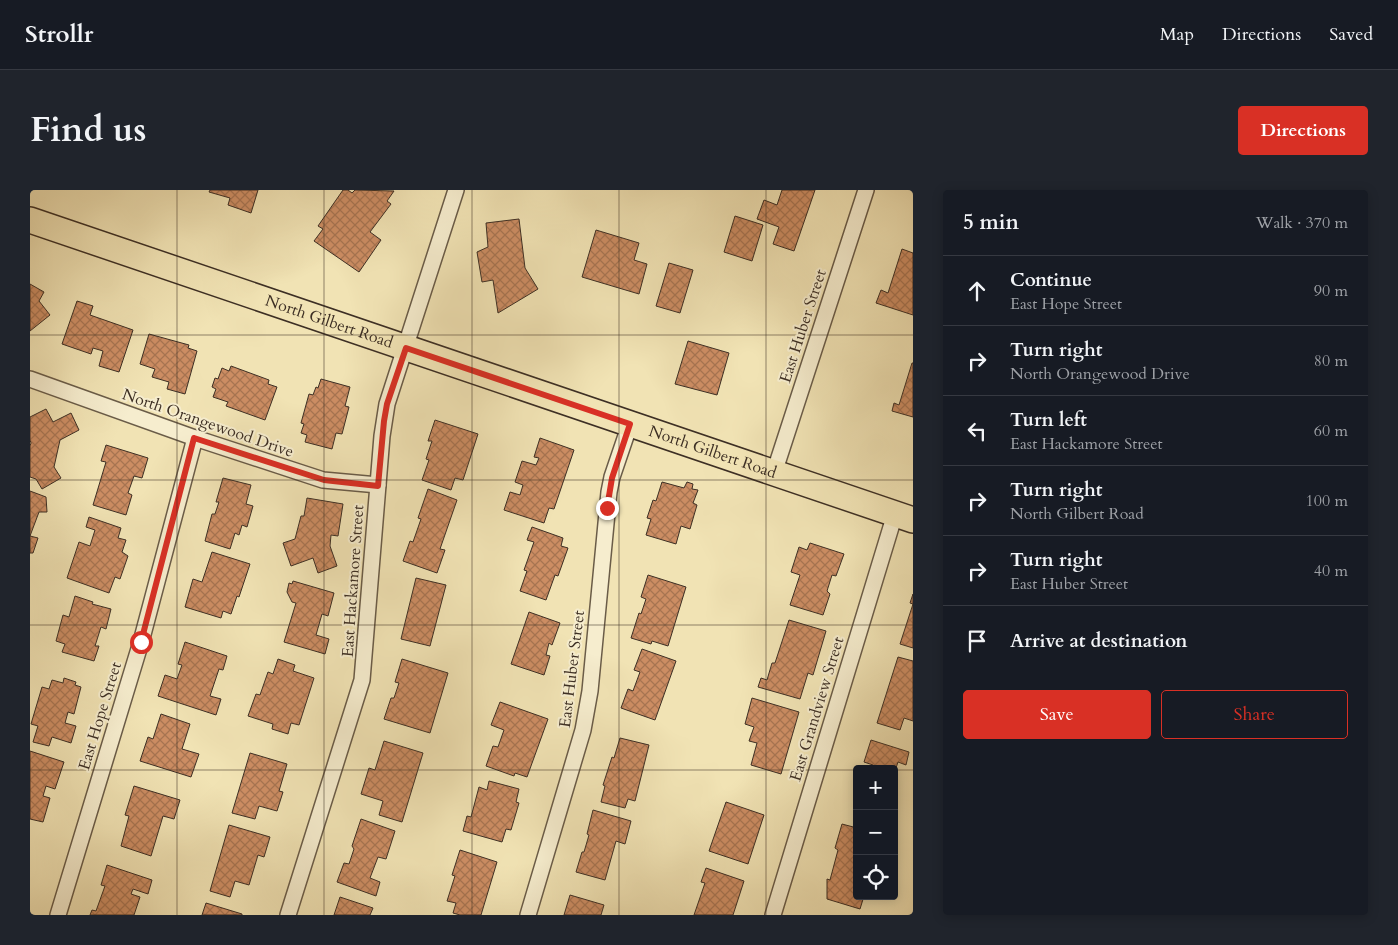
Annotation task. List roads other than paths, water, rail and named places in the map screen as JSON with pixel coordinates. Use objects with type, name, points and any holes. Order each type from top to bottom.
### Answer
[{"type":"main road","name":"North Gilbert Road","points":[[30,220],[904,517]]},
{"type":"street","name":"East Hackamore Street","points":[[288,915],[362,680],[383,428],[387,404],[456,190]]},
{"type":"street","name":"East Huber Street","points":[[774,473],[866,190]]},
{"type":"street","name":"North Orangewood Drive","points":[[30,379],[194,438],[324,480],[378,486]]},
{"type":"street","name":"East Huber Street","points":[[528,915],[583,730],[590,691],[612,478],[630,424]]},
{"type":"street","name":"East Hope Street","points":[[58,915],[141,642],[194,438]]},
{"type":"street","name":"East Grandview Street","points":[[773,915],[904,517]]}]
